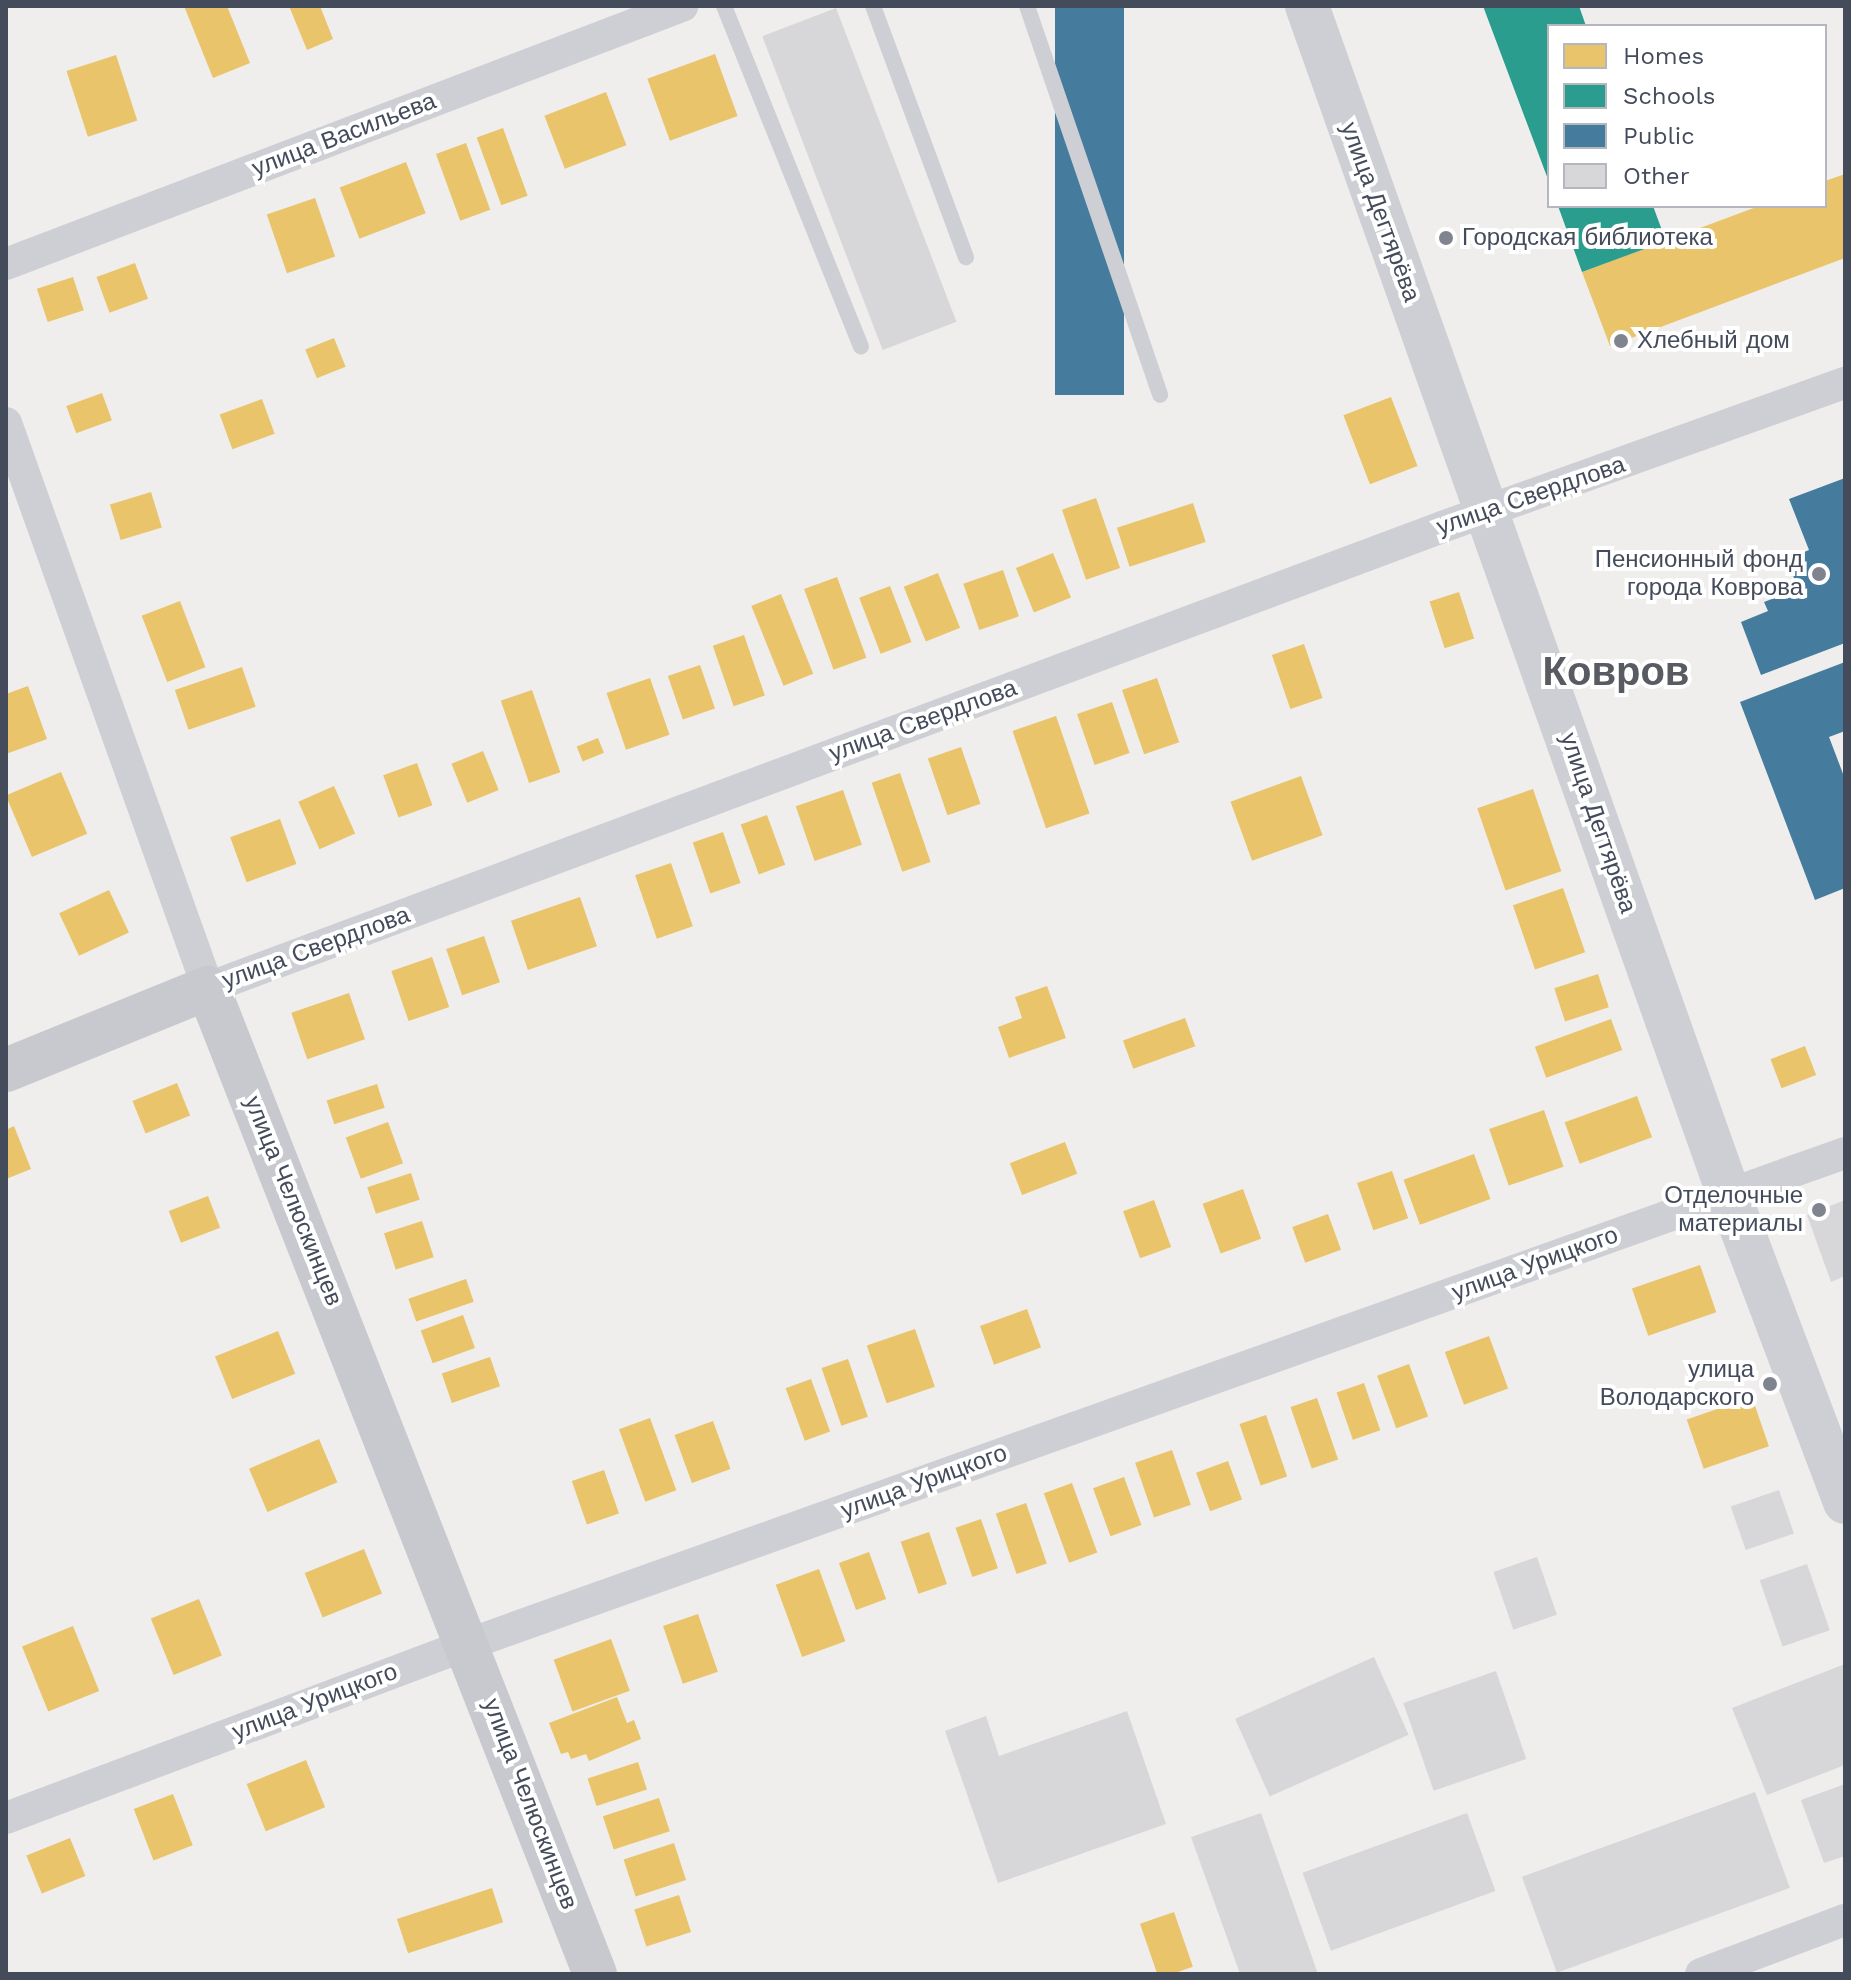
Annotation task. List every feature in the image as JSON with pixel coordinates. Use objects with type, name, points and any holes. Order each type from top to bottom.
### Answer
[{"type":"main road","name":"улица Дегтярёва","points":[[1307,6],[1729,1195],[1845,1502]]},
{"type":"main road","name":"улица Свердлова","points":[[6,1070],[208,988]]},
{"type":"main road","name":"улица Челюскинцев","points":[[208,988],[469,1644],[595,1974]]},
{"type":"street","name":"улица Васильева","points":[[6,264],[682,6]]},
{"type":"street","name":"улица Свердлова","points":[[208,988],[1487,512],[1845,383]]},
{"type":"street","name":"улица Челюскинцев","points":[[6,423],[208,988]]},
{"type":"street","name":"улица Урицкого","points":[[6,1818],[469,1644],[1845,1153]]},
{"type":"street","points":[[1701,1974],[1845,1920]]},
{"type":"lane","points":[[724,6],[861,346]]},
{"type":"lane","points":[[873,6],[966,257]]},
{"type":"lane","points":[[1027,6],[1160,395]]},
{"type":"building: Homes","points":[[184,6],[227,6],[250,63],[213,78]]},
{"type":"building: Homes","points":[[289,6],[320,6],[333,39],[307,50]]},
{"type":"building: Homes","points":[[715,54],[738,116],[670,141],[647,79]]},
{"type":"building: Homes","points":[[116,55],[137,121],[88,137],[67,71]]},
{"type":"building: Homes","points":[[606,92],[626,145],[565,169],[544,116]]},
{"type":"building: Homes","points":[[503,128],[528,196],[501,205],[477,138]]},
{"type":"building: Homes","points":[[466,143],[490,210],[460,221],[436,154]]},
{"type":"building: Homes","points":[[406,162],[426,213],[359,239],[340,187]]},
{"type":"building: Homes","points":[[1845,174],[1845,258],[1610,346],[1582,272],[1754,208],[1827,208],[1827,180]]},
{"type":"building: Homes","points":[[315,198],[335,257],[287,273],[267,215]]},
{"type":"building: Homes","points":[[135,263],[148,299],[109,313],[96,277]]},
{"type":"building: Homes","points":[[73,277],[84,310],[48,322],[37,289]]},
{"type":"building: Homes","points":[[334,338],[346,367],[317,378],[305,350]]},
{"type":"building: Homes","points":[[102,393],[112,420],[76,433],[66,406]]},
{"type":"building: Homes","points":[[1391,397],[1418,466],[1370,484],[1343,415]]},
{"type":"building: Homes","points":[[262,399],[275,434],[232,449],[220,414]]},
{"type":"building: Homes","points":[[151,492],[162,527],[121,540],[110,505]]},
{"type":"building: Homes","points":[[1096,498],[1120,568],[1086,580],[1062,510]]},
{"type":"building: Homes","points":[[1193,503],[1206,542],[1130,567],[1117,528]]},
{"type":"building: Homes","points":[[1053,553],[1071,598],[1034,612],[1016,568]]},
{"type":"building: Homes","points":[[1003,570],[1019,616],[979,630],[963,584]]},
{"type":"building: Homes","points":[[938,573],[960,628],[926,642],[904,587]]},
{"type":"building: Homes","points":[[837,577],[866,658],[834,670],[804,589]]},
{"type":"building: Homes","points":[[890,586],[912,642],[881,654],[859,598]]},
{"type":"building: Homes","points":[[1459,592],[1474,639],[1445,648],[1430,602]]},
{"type":"building: Homes","points":[[781,594],[813,674],[784,686],[751,606]]},
{"type":"building: Homes","points":[[180,601],[205,667],[167,682],[142,616]]},
{"type":"building: Homes","points":[[744,635],[765,696],[734,706],[713,646]]},
{"type":"building: Homes","points":[[1304,644],[1323,698],[1290,709],[1272,655]]},
{"type":"building: Homes","points":[[700,665],[715,708],[683,720],[668,676]]},
{"type":"building: Homes","points":[[242,667],[256,707],[189,730],[175,690]]},
{"type":"building: Homes","points":[[650,678],[670,735],[626,750],[607,693]]},
{"type":"building: Homes","points":[[1157,678],[1179,742],[1144,754],[1122,690]]},
{"type":"building: Homes","points":[[28,686],[47,739],[6,754],[6,694]]},
{"type":"building: Homes","points":[[532,690],[560,772],[529,783],[501,701]]},
{"type":"building: Homes","points":[[1112,702],[1130,753],[1095,765],[1077,714]]},
{"type":"building: Homes","points":[[1056,716],[1090,813],[1046,828],[1013,731]]},
{"type":"building: Homes","points":[[598,738],[604,753],[583,761],[577,747]]},
{"type":"building: Homes","points":[[961,747],[981,804],[947,815],[928,758]]},
{"type":"building: Homes","points":[[483,751],[499,790],[467,803],[451,764]]},
{"type":"building: Homes","points":[[417,763],[432,805],[399,818],[383,775]]},
{"type":"building: Homes","points":[[61,772],[87,834],[32,857],[6,795]]},
{"type":"building: Homes","points":[[900,773],[931,862],[902,872],[872,783]]},
{"type":"building: Homes","points":[[1301,776],[1323,835],[1252,861],[1231,802]]},
{"type":"building: Homes","points":[[334,786],[355,834],[320,849],[298,802]]},
{"type":"building: Homes","points":[[1533,789],[1561,871],[1506,890],[1477,808]]},
{"type":"building: Homes","points":[[843,790],[862,845],[815,861],[796,806]]},
{"type":"building: Homes","points":[[767,815],[785,865],[759,874],[741,825]]},
{"type":"building: Homes","points":[[280,819],[296,864],[247,882],[230,837]]},
{"type":"building: Homes","points":[[723,832],[741,883],[710,893],[693,842]]},
{"type":"building: Homes","points":[[671,863],[693,926],[657,939],[635,875]]},
{"type":"building: Homes","points":[[1563,888],[1585,952],[1535,970],[1513,905]]},
{"type":"building: Homes","points":[[109,890],[129,933],[79,956],[59,913]]},
{"type":"building: Homes","points":[[580,897],[597,946],[528,970],[511,921]]},
{"type":"building: Homes","points":[[484,936],[500,982],[462,995],[446,949]]},
{"type":"building: Homes","points":[[432,957],[449,1007],[409,1021],[391,971]]},
{"type":"building: Homes","points":[[1598,974],[1609,1007],[1565,1022],[1554,988]]},
{"type":"building: Homes","points":[[1047,986],[1066,1038],[1009,1058],[998,1027],[1022,1018],[1015,997]]},
{"type":"building: Homes","points":[[349,993],[365,1039],[307,1059],[291,1013]]},
{"type":"building: Homes","points":[[1185,1018],[1195,1046],[1133,1069],[1123,1041]]},
{"type":"building: Homes","points":[[1611,1019],[1622,1050],[1546,1078],[1535,1047]]},
{"type":"building: Homes","points":[[1805,1046],[1816,1075],[1782,1088],[1770,1059]]},
{"type":"building: Homes","points":[[177,1083],[190,1115],[146,1133],[132,1101]]},
{"type":"building: Homes","points":[[377,1084],[385,1108],[334,1124],[327,1100]]},
{"type":"building: Homes","points":[[1637,1096],[1652,1137],[1580,1164],[1565,1122]]},
{"type":"building: Homes","points":[[1544,1110],[1564,1167],[1509,1186],[1489,1129]]},
{"type":"building: Homes","points":[[388,1122],[403,1163],[361,1179],[346,1137]]},
{"type":"building: Homes","points":[[14,1126],[31,1169],[6,1179],[6,1130]]},
{"type":"building: Homes","points":[[1065,1142],[1077,1174],[1022,1195],[1010,1163]]},
{"type":"building: Homes","points":[[1474,1154],[1490,1199],[1420,1225],[1404,1180]]},
{"type":"building: Homes","points":[[1392,1171],[1408,1218],[1373,1230],[1357,1183]]},
{"type":"building: Homes","points":[[411,1173],[420,1200],[376,1214],[367,1187]]},
{"type":"building: Homes","points":[[1243,1189],[1261,1239],[1221,1254],[1203,1204]]},
{"type":"building: Homes","points":[[208,1196],[220,1228],[181,1243],[169,1211]]},
{"type":"building: Homes","points":[[1154,1200],[1171,1247],[1140,1258],[1123,1211]]},
{"type":"building: Homes","points":[[1328,1214],[1341,1250],[1305,1263],[1292,1227]]},
{"type":"building: Homes","points":[[422,1221],[434,1257],[396,1270],[384,1233]]},
{"type":"building: Homes","points":[[1700,1265],[1716,1312],[1648,1336],[1632,1288]]},
{"type":"building: Homes","points":[[466,1279],[474,1302],[416,1322],[408,1299]]},
{"type":"building: Homes","points":[[1027,1309],[1041,1348],[994,1365],[980,1326]]},
{"type":"building: Homes","points":[[463,1315],[475,1348],[433,1363],[421,1330]]},
{"type":"building: Homes","points":[[915,1329],[935,1387],[887,1403],[867,1346]]},
{"type":"building: Homes","points":[[278,1331],[295,1374],[232,1399],[215,1356]]},
{"type":"building: Homes","points":[[1489,1336],[1508,1389],[1464,1405],[1445,1352]]},
{"type":"building: Homes","points":[[490,1357],[500,1386],[452,1403],[442,1374]]},
{"type":"building: Homes","points":[[848,1359],[868,1417],[841,1426],[822,1368]]},
{"type":"building: Homes","points":[[1409,1364],[1428,1417],[1396,1428],[1377,1376]]},
{"type":"building: Homes","points":[[811,1379],[830,1432],[805,1441],[786,1388]]},
{"type":"building: Homes","points":[[1364,1383],[1380,1430],[1353,1440],[1337,1392]]},
{"type":"building: Homes","points":[[1752,1397],[1769,1446],[1704,1469],[1687,1419]]},
{"type":"building: Homes","points":[[1317,1398],[1338,1459],[1312,1469],[1291,1407]]},
{"type":"building: Homes","points":[[1266,1415],[1287,1476],[1261,1486],[1240,1424]]},
{"type":"building: Homes","points":[[650,1418],[676,1490],[645,1502],[619,1429]]},
{"type":"building: Homes","points":[[713,1421],[730,1469],[692,1483],[674,1435]]},
{"type":"building: Homes","points":[[319,1439],[337,1482],[267,1512],[249,1469]]},
{"type":"building: Homes","points":[[1172,1450],[1191,1505],[1154,1518],[1135,1463]]},
{"type":"building: Homes","points":[[1228,1461],[1242,1500],[1210,1511],[1196,1473]]},
{"type":"building: Homes","points":[[604,1470],[619,1513],[587,1525],[572,1481]]},
{"type":"building: Homes","points":[[1124,1477],[1141,1525],[1110,1536],[1093,1488]]},
{"type":"building: Homes","points":[[1072,1483],[1097,1553],[1069,1563],[1044,1493]]},
{"type":"building: Homes","points":[[1026,1503],[1047,1564],[1017,1574],[996,1513]]},
{"type":"building: Homes","points":[[981,1519],[998,1568],[972,1577],[955,1528]]},
{"type":"building: Homes","points":[[929,1532],[947,1584],[919,1594],[901,1542]]},
{"type":"building: Homes","points":[[364,1549],[382,1594],[323,1617],[305,1573]]},
{"type":"building: Homes","points":[[869,1552],[886,1599],[856,1610],[839,1563]]},
{"type":"building: Homes","points":[[819,1569],[845,1641],[802,1657],[776,1585]]},
{"type":"building: Homes","points":[[199,1599],[222,1656],[174,1675],[151,1618]]},
{"type":"building: Homes","points":[[698,1614],[718,1672],[683,1684],[663,1626]]},
{"type":"building: Homes","points":[[73,1626],[99,1691],[48,1712],[22,1647]]},
{"type":"building: Homes","points":[[611,1639],[630,1691],[572,1712],[554,1660]]},
{"type":"building: Homes","points":[[617,1697],[627,1723],[634,1720],[641,1739],[589,1761],[586,1754],[571,1759],[568,1752],[561,1754],[549,1723]]},
{"type":"building: Homes","points":[[306,1760],[325,1807],[266,1831],[247,1784]]},
{"type":"building: Homes","points":[[638,1762],[647,1790],[597,1806],[588,1778]]},
{"type":"building: Homes","points":[[173,1794],[193,1845],[153,1860],[134,1809]]},
{"type":"building: Homes","points":[[659,1798],[670,1831],[614,1850],[603,1816]]},
{"type":"building: Homes","points":[[70,1838],[85,1876],[42,1894],[26,1856]]},
{"type":"building: Homes","points":[[674,1843],[686,1880],[636,1896],[624,1859]]},
{"type":"building: Homes","points":[[492,1888],[503,1922],[408,1953],[397,1919]]},
{"type":"building: Homes","points":[[679,1895],[691,1932],[646,1947],[634,1910]]},
{"type":"building: Homes","points":[[1174,1912],[1193,1967],[1172,1974],[1157,1974],[1140,1924]]},
{"type":"building: Schools","points":[[1483,6],[1579,6],[1585,24],[1547,24],[1547,177]]},
{"type":"building: Schools","points":[[1559,208],[1654,208],[1666,241],[1582,272]]},
{"type":"building: Public","points":[[1055,6],[1124,6],[1124,395],[1055,395]]},
{"type":"building: Public","name":"Пенсионный фонд города Коврова","points":[[1845,478],[1845,643],[1761,675],[1741,622],[1768,611],[1764,602],[1798,589],[1787,559],[1809,550],[1789,499]]},
{"type":"building: Public","points":[[1845,662],[1845,731],[1829,737],[1845,779],[1845,888],[1815,900],[1740,702]]},
{"type":"building: Other","points":[[836,8],[956,322],[883,350],[762,36]]},
{"type":"building: Other","points":[[1845,1200],[1845,1276],[1831,1282],[1807,1215]]},
{"type":"building: Other","points":[[1779,1490],[1794,1533],[1746,1550],[1731,1507]]},
{"type":"building: Other","points":[[1537,1557],[1557,1615],[1513,1630],[1494,1572]]},
{"type":"building: Other","points":[[1807,1564],[1830,1630],[1783,1646],[1760,1580]]},
{"type":"building: Other","points":[[1374,1657],[1409,1735],[1270,1796],[1235,1719]]},
{"type":"building: Other","points":[[1845,1664],[1845,1765],[1767,1795],[1732,1708]]},
{"type":"building: Other","points":[[1496,1671],[1526,1759],[1434,1791],[1403,1703]]},
{"type":"building: Other","points":[[1127,1711],[1166,1824],[998,1883],[945,1731],[986,1716],[999,1756]]},
{"type":"building: Other","points":[[1845,1784],[1845,1856],[1824,1863],[1801,1800]]},
{"type":"building: Other","points":[[1755,1792],[1790,1888],[1557,1973],[1522,1877]]},
{"type":"building: Other","points":[[1261,1813],[1318,1974],[1240,1974],[1191,1837]]},
{"type":"building: Other","points":[[1467,1813],[1495,1891],[1331,1951],[1303,1873]]},
{"type":"place","name":"Городская библиотека","points":[[1446,238]]},
{"type":"place","name":"Хлебный дом","points":[[1621,341]]},
{"type":"place","name":"Пенсионный фонд города Коврова","points":[[1819,574]]},
{"type":"place","name":"Отделочные материалы","points":[[1819,1210]]},
{"type":"place","name":"улица Володарского","points":[[1770,1384]]},
{"type":"district","name":"Ковров","points":[[1616,672]]}]
